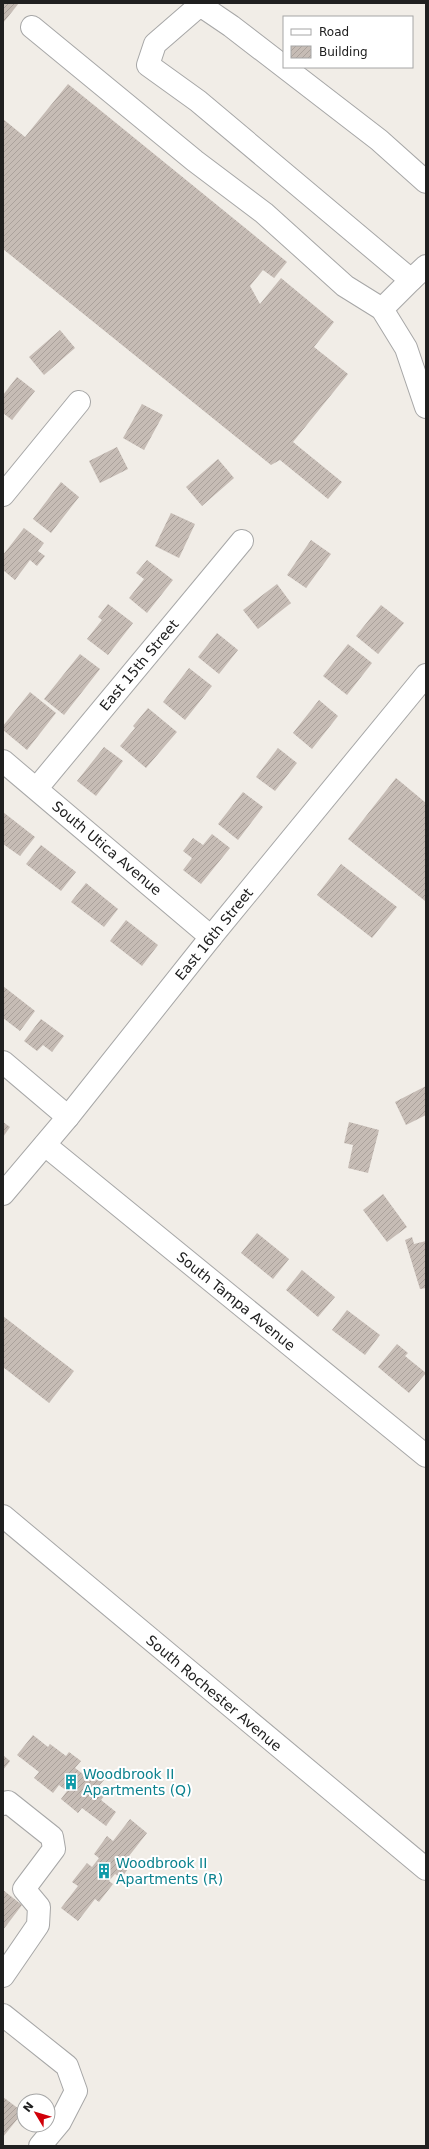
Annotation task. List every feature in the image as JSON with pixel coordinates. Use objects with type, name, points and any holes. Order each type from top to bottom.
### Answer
[{"type":"street","points":[[283,66],[231,26],[200,5],[155,44],[148,65],[198,101],[419,273],[382,309]]},
{"type":"street","points":[[32,27],[189,156],[264,214],[345,286],[382,309],[406,348],[426,407]]},
{"type":"street","points":[[286,68],[379,140],[426,182]]},
{"type":"street","points":[[3,495],[78,402]]},
{"type":"street","name":"East 15th Street","points":[[37,788],[242,541]]},
{"type":"street","name":"East 16th Street","points":[[3,1194],[45,1145],[211,937],[426,675]]},
{"type":"street","name":"South Utica Avenue","points":[[3,761],[37,788],[211,937]]},
{"type":"street","points":[[3,1062],[68,1116]]},
{"type":"street","name":"South Tampa Avenue","points":[[45,1145],[426,1456]]},
{"type":"street","name":"South Rochester Avenue","points":[[3,1516],[426,1869]]},
{"type":"street","points":[[3,1804],[8,1802],[52,1837],[54,1849],[24,1889],[39,1907],[38,1925],[3,1976]]},
{"type":"street","points":[[3,2015],[68,2066],[76,2091],[60,2122],[40,2146]]},
{"type":"building","points":[[3,3],[19,3],[3,23]]},
{"type":"building","points":[[68,84],[287,262],[274,278],[263,270],[250,286],[260,304],[281,278],[334,322],[314,347],[348,374],[293,442],[342,482],[328,499],[280,460],[271,465],[3,249],[3,119],[25,137]]},
{"type":"building","points":[[60,330],[75,348],[44,375],[29,357]]},
{"type":"building","points":[[17,377],[35,391],[12,420],[3,413],[3,395]]},
{"type":"building","points":[[142,404],[163,415],[144,450],[123,438]]},
{"type":"building","points":[[117,447],[128,469],[100,483],[89,461]]},
{"type":"building","points":[[218,459],[234,478],[202,506],[186,487]]},
{"type":"building","points":[[61,482],[79,497],[51,533],[33,519]]},
{"type":"building","points":[[171,513],[195,524],[179,558],[155,546]]},
{"type":"building","points":[[24,528],[44,543],[38,551],[45,556],[37,566],[30,560],[15,580],[3,570],[3,555]]},
{"type":"building","points":[[311,540],[331,554],[306,588],[287,575]]},
{"type":"building","points":[[147,560],[173,580],[147,613],[129,598],[144,579],[136,573]]},
{"type":"building","points":[[277,584],[291,603],[258,629],[243,610]]},
{"type":"building","points":[[108,604],[133,623],[108,655],[87,639],[102,620],[98,617]]},
{"type":"building","points":[[381,605],[404,623],[378,654],[356,636]]},
{"type":"building","points":[[217,633],[238,650],[219,674],[198,657]]},
{"type":"building","points":[[348,644],[372,663],[347,695],[323,676]]},
{"type":"building","points":[[80,654],[100,669],[64,715],[44,699]]},
{"type":"building","points":[[189,668],[212,686],[185,720],[163,702]]},
{"type":"building","points":[[30,692],[56,713],[27,750],[3,730],[3,726]]},
{"type":"building","points":[[319,700],[338,716],[312,749],[293,733]]},
{"type":"building","points":[[148,708],[177,732],[146,768],[120,746],[135,728],[133,726]]},
{"type":"building","points":[[104,747],[123,761],[96,796],[77,781]]},
{"type":"building","points":[[278,748],[297,763],[275,791],[256,777]]},
{"type":"building","points":[[396,778],[426,803],[425,901],[348,839]]},
{"type":"building","points":[[243,792],[263,807],[238,840],[218,824]]},
{"type":"building","points":[[3,812],[35,837],[20,856],[3,844]]},
{"type":"building","points":[[212,834],[230,848],[201,884],[183,870],[192,858],[183,851],[193,838],[203,845]]},
{"type":"building","points":[[41,845],[76,872],[61,891],[26,864]]},
{"type":"building","points":[[341,864],[397,907],[372,938],[317,895]]},
{"type":"building","points":[[86,883],[118,909],[104,927],[71,902]]},
{"type":"building","points":[[126,920],[158,945],[142,966],[110,941]]},
{"type":"building","points":[[3,986],[35,1011],[20,1031],[3,1018]]},
{"type":"building","points":[[41,1019],[64,1036],[52,1052],[43,1045],[37,1051],[24,1041]]},
{"type":"building","points":[[426,1086],[426,1115],[406,1125],[395,1102]]},
{"type":"building","points":[[3,1122],[10,1127],[3,1137]]},
{"type":"building","points":[[349,1122],[379,1130],[368,1173],[348,1168],[353,1145],[344,1143]]},
{"type":"building","points":[[383,1194],[407,1227],[387,1242],[363,1210]]},
{"type":"building","points":[[257,1233],[289,1259],[273,1279],[241,1253]]},
{"type":"building","points":[[412,1237],[414,1244],[426,1241],[426,1288],[420,1289],[405,1240]]},
{"type":"building","points":[[302,1270],[335,1297],[318,1317],[286,1290]]},
{"type":"building","points":[[347,1310],[380,1335],[365,1355],[332,1330]]},
{"type":"building","points":[[3,1316],[74,1371],[49,1403],[3,1367]]},
{"type":"building","points":[[397,1344],[408,1353],[405,1356],[426,1373],[409,1393],[378,1367]]},
{"type":"building","name":"Woodbrook II Apartments (Q)","points":[[33,1735],[48,1747],[50,1744],[66,1756],[69,1752],[81,1761],[75,1768],[87,1777],[92,1770],[104,1780],[97,1788],[105,1795],[101,1800],[116,1812],[106,1826],[82,1808],[78,1813],[61,1799],[67,1791],[59,1785],[53,1793],[34,1778],[39,1772],[17,1755]]},
{"type":"building","points":[[3,1755],[10,1761],[3,1770]]},
{"type":"building","name":"Woodbrook II Apartments (R)","points":[[130,1819],[147,1833],[129,1856],[135,1860],[121,1878],[115,1874],[109,1881],[113,1884],[99,1902],[95,1899],[78,1921],[61,1908],[78,1886],[72,1882],[87,1863],[92,1867],[99,1858],[94,1854],[107,1836],[113,1841]]},
{"type":"building","points":[[3,1890],[22,1905],[3,1930]]},
{"type":"building","points":[[3,2097],[16,2107],[16,2121],[3,2137]]},
{"type":"place","name":"Woodbrook II Apartments (Q)","points":[[71,1782]]},
{"type":"place","name":"Woodbrook II Apartments (R)","points":[[104,1871]]}]
